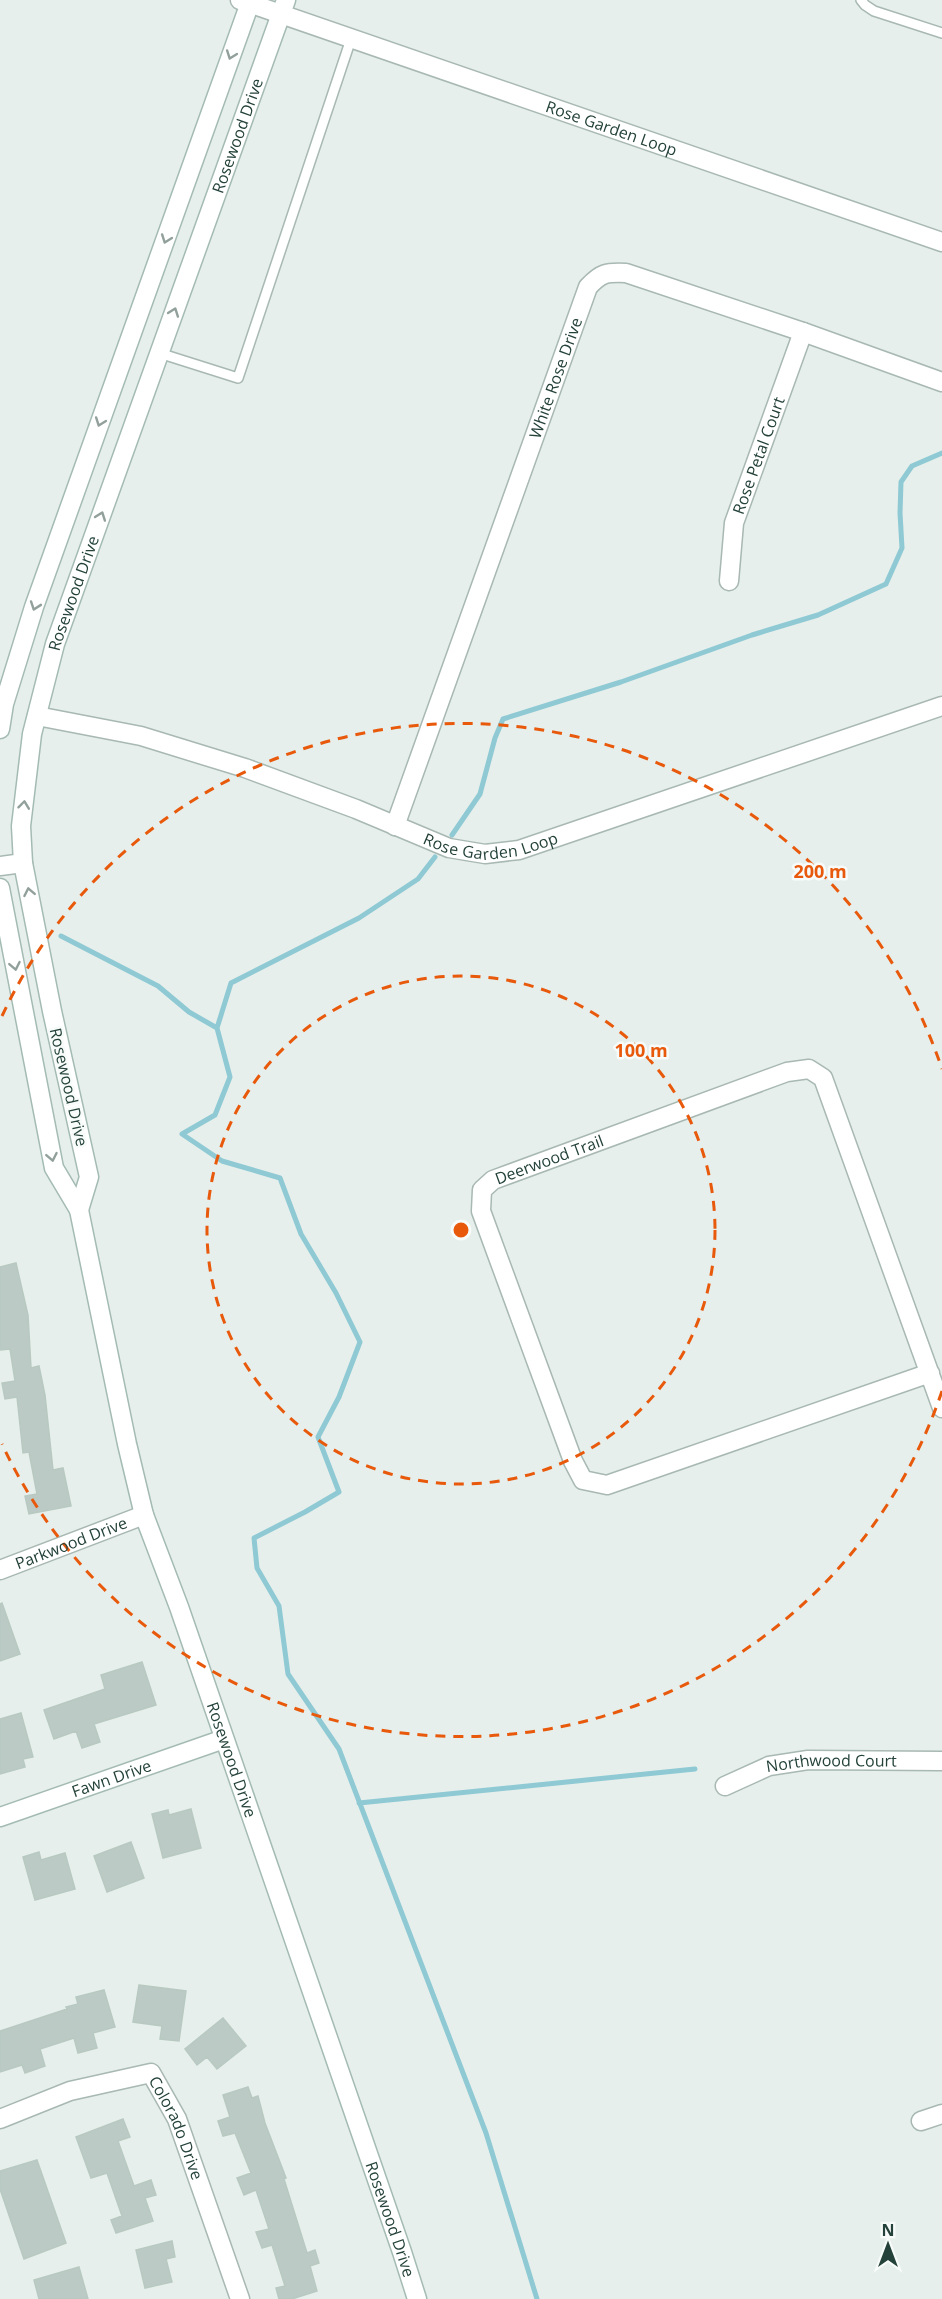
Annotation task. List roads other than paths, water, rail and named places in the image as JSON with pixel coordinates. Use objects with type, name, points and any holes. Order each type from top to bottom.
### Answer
[{"type":"street","name":"Rose Garden Loop","points":[[247,1],[283,7],[351,39],[942,242]]},
{"type":"street","name":"Rosewood Drive","points":[[0,729],[4,704],[34,607],[247,1]]},
{"type":"street","name":"Rosewood Drive","points":[[79,1210],[90,1177],[52,1011],[23,863],[21,826],[32,734],[55,644],[283,7]]},
{"type":"street","name":"White Rose Drive","points":[[395,826],[588,287],[599,275],[613,272],[626,273],[942,382]]},
{"type":"street","name":"Rose Petal Court","points":[[729,581],[734,523],[802,332]]},
{"type":"street","name":"Rose Garden Loop","points":[[37,716],[151,739],[245,768],[449,848],[485,854],[519,850],[942,706]]},
{"type":"street","points":[[0,866],[23,863]]},
{"type":"street","name":"Rosewood Drive","points":[[0,888],[54,1168],[79,1210],[127,1444],[144,1515],[224,1739],[417,2299]]},
{"type":"street","name":"Deerwood Trail","points":[[930,1373],[607,1485],[583,1480],[573,1461],[481,1211],[482,1190],[493,1180],[787,1072],[809,1069],[823,1078],[930,1373],[942,1408]]},
{"type":"street","name":"Parkwood Drive","points":[[0,1570],[144,1515]]},
{"type":"street","name":"Fawn Drive","points":[[0,1817],[224,1739]]},
{"type":"street","name":"Northwood Court","points":[[725,1786],[769,1766],[808,1760],[942,1761]]},
{"type":"street","name":"Colorado Drive","points":[[0,2119],[70,2091],[151,2073],[177,2119],[240,2299]]},
{"type":"street","points":[[921,2121],[942,2114]]},
{"type":"lane","points":[[861,0],[865,6],[874,10],[942,33]]},
{"type":"lane","points":[[159,353],[238,378],[351,39]]},
{"type":"waterway","points":[[452,835],[480,794],[495,738],[503,719],[621,682],[752,635],[818,615],[886,584],[902,548],[901,482],[912,466],[942,453]]},
{"type":"waterway","points":[[217,1028],[231,983],[359,918],[418,879],[435,857]]},
{"type":"waterway","points":[[61,936],[158,986],[189,1012],[217,1028],[230,1077],[215,1115],[182,1134],[222,1161],[280,1178],[301,1234],[336,1293],[360,1342],[339,1397],[318,1437],[339,1492],[254,1538],[257,1568],[279,1606],[288,1674],[339,1749],[486,2133],[537,2299]]},
{"type":"waterway","points":[[359,1803],[695,1769]]}]
